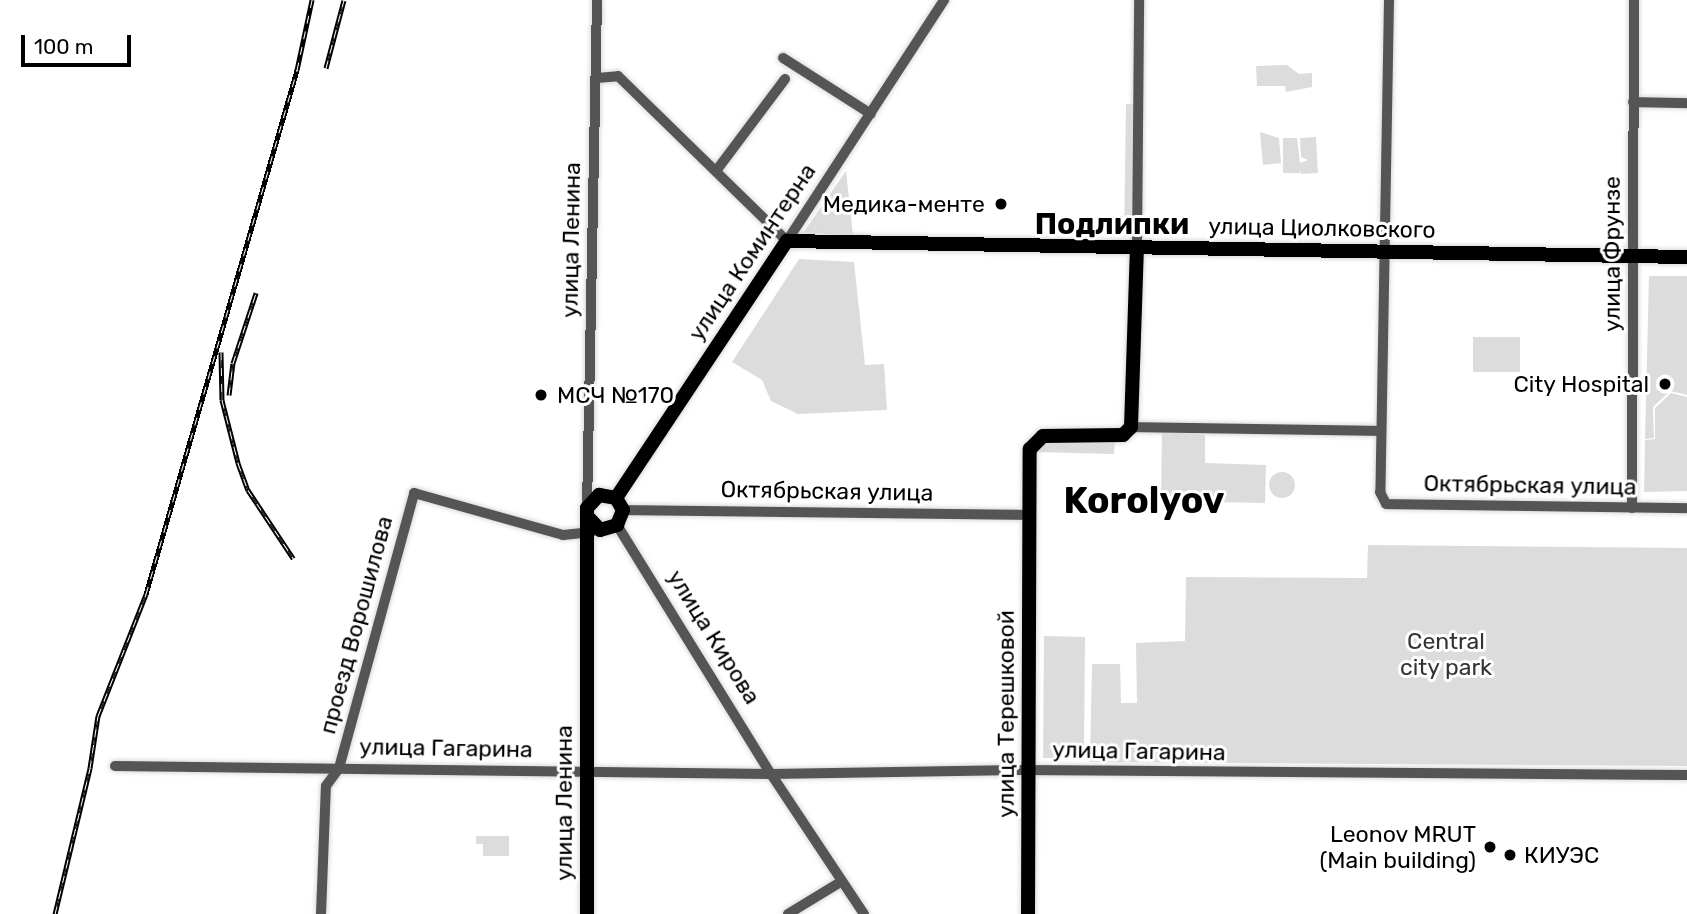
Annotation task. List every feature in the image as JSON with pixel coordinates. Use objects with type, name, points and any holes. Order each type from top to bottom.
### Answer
[{"type":"main road","name":"улица Циолковского","points":[[787,241],[1687,257]]},
{"type":"main road","name":"улица Коминтерна","points":[[620,504],[787,241]]},
{"type":"main road","points":[[1127,430],[1137,247]]},
{"type":"main road","name":"улица Терешковой","points":[[1028,914],[1030,449],[1035,441],[1043,436],[1127,430]]},
{"type":"main road","points":[[587,512],[599,495],[620,504],[617,525],[594,532]]},
{"type":"main road","name":"улица Ленина","points":[[587,512],[594,532],[585,772],[587,914]]},
{"type":"street","name":"улица Ленина","points":[[587,512],[597,0]]},
{"type":"street","name":"улица Коминтерна","points":[[787,241],[944,0]]},
{"type":"street","points":[[1137,247],[1139,0]]},
{"type":"street","points":[[1127,430],[1381,431],[1389,0]]},
{"type":"street","name":"улица Фрунзе","points":[[1632,508],[1634,0]]},
{"type":"street","points":[[783,58],[871,114]]},
{"type":"street","points":[[597,78],[618,76],[787,241]]},
{"type":"street","points":[[716,171],[785,79]]},
{"type":"street","points":[[1633,102],[1687,103]]},
{"type":"street","name":"Октябрьская улица","points":[[1381,431],[1380,492],[1386,504],[1687,508]]},
{"type":"street","points":[[588,482],[599,495]]},
{"type":"street","name":"проезд Ворошилова","points":[[321,914],[328,778],[339,768],[414,493],[563,535],[594,532]]},
{"type":"street","name":"Октябрьская улица","points":[[620,504],[1030,515]]},
{"type":"street","name":"улица Кирова","points":[[617,525],[771,774],[864,914]]},
{"type":"street","name":"улица Гагарина","points":[[115,766],[771,774],[1028,771],[1687,775]]},
{"type":"street","points":[[788,914],[842,881]]},
{"type":"green space","points":[[1287,65],[1299,74],[1312,73],[1312,87],[1286,92],[1285,86],[1257,86],[1256,66]]},
{"type":"green space","points":[[1126,104],[1136,104],[1135,237],[1124,237]]},
{"type":"green space","points":[[1260,132],[1279,138],[1281,163],[1263,165]]},
{"type":"green space","points":[[1316,137],[1318,173],[1301,174],[1300,169],[1300,173],[1283,173],[1283,138],[1297,138],[1300,163],[1308,160],[1301,157],[1300,138]]},
{"type":"green space","points":[[846,171],[853,235],[803,233]]},
{"type":"green space","points":[[799,259],[854,262],[865,365],[884,364],[887,410],[798,414],[771,401],[762,380],[732,362]]},
{"type":"green space","points":[[1649,276],[1687,276],[1687,395],[1670,391],[1653,407],[1654,438],[1645,439]]},
{"type":"green space","points":[[1473,337],[1520,337],[1520,372],[1473,372]]},
{"type":"green space","points":[[1671,393],[1687,397],[1687,491],[1644,492],[1645,440],[1655,439],[1655,408]]},
{"type":"green space","points":[[1162,429],[1205,435],[1205,463],[1266,465],[1265,503],[1161,501]]},
{"type":"green space","points":[[1115,438],[1114,454],[1035,452],[1039,441]]},
{"type":"green space","points":[[1282,472],[1291,476],[1295,485],[1291,494],[1282,498],[1273,494],[1269,485],[1273,476]]},
{"type":"green space","name":"Central city park","points":[[1368,545],[1687,548],[1687,766],[1090,762],[1092,664],[1120,664],[1121,703],[1137,703],[1136,643],[1185,641],[1186,577],[1367,578]]},
{"type":"green space","points":[[1044,636],[1085,637],[1084,758],[1043,758]]},
{"type":"green space","points":[[476,836],[509,836],[509,856],[483,856],[483,844],[476,844]]},
{"type":"railway","points":[[55,914],[90,768],[98,716],[146,594],[297,70],[312,0]]},
{"type":"railway","points":[[326,68],[344,0]]},
{"type":"railway","points":[[229,395],[233,363],[256,293]]},
{"type":"railway","points":[[221,352],[222,400],[238,463],[248,490],[293,558]]},
{"type":"place","name":"Медика-менте","points":[[1001,204]]},
{"type":"place","name":"City Hospital","points":[[1665,384]]},
{"type":"place","name":"МСЧ №170","points":[[541,395]]},
{"type":"place","name":"Leonov MRUT (Main building)","points":[[1490,847]]},
{"type":"place","name":"КИУЭС","points":[[1510,855]]},
{"type":"district","name":"Подлипки","points":[[1112,224]]},
{"type":"district","name":"Korolyov","points":[[1144,500]]}]
